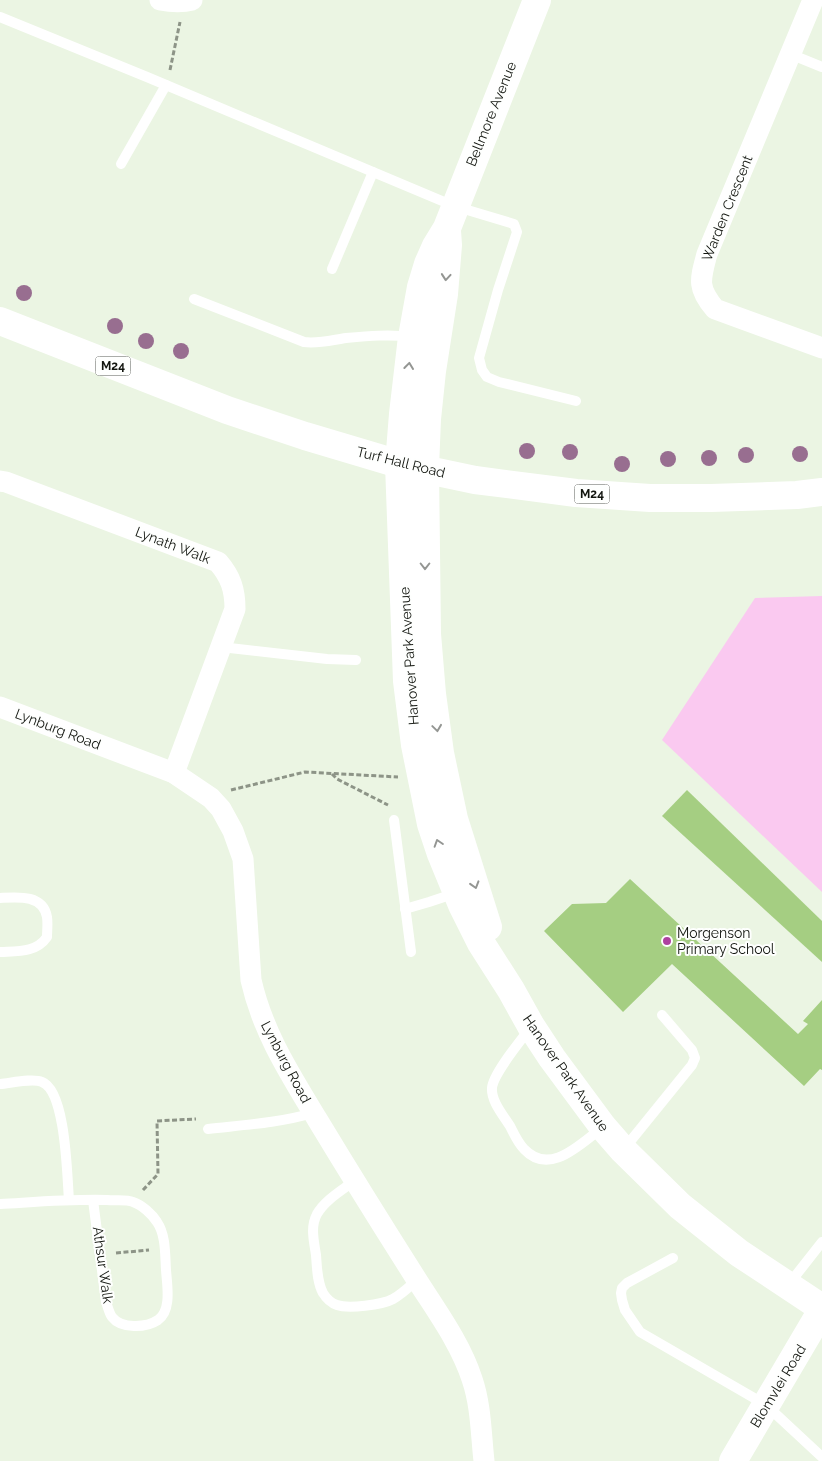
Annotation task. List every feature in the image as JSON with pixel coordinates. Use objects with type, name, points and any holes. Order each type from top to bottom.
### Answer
[{"type":"street","points":[[160,0],[188,1]]},
{"type":"street","name":"Bellmore Avenue","points":[[412,466],[403,414],[412,337],[421,287],[428,264],[450,217],[537,0]]},
{"type":"street","name":"Warden Crescent","points":[[813,0],[707,254],[701,278],[701,289],[715,309],[822,348]]},
{"type":"street","name":"Bellmore Avenue","points":[[412,466],[427,419],[445,286],[450,217]]},
{"type":"street","name":"Turf Hall Road","points":[[0,321],[227,410],[305,436],[412,466],[484,481],[576,493],[650,498],[711,498],[797,495],[822,492]]},
{"type":"street","name":"Hanover Park Avenue","points":[[412,466],[407,681],[415,744],[431,824],[456,892],[481,943],[531,1026],[574,1090],[623,1150],[680,1206],[739,1253],[822,1309]]},
{"type":"street","name":"Hanover Park Avenue","points":[[412,466],[432,694],[440,753],[454,819],[505,980]]},
{"type":"street","name":"Lynath Walk","points":[[0,481],[218,562],[225,570],[232,582],[235,593],[235,609],[174,773]]},
{"type":"street","name":"Lynburg Road","points":[[0,707],[174,773],[211,798],[221,809],[234,831],[243,859],[250,980],[269,1035],[282,1062],[354,1181],[442,1318],[460,1352],[472,1379],[479,1412],[484,1461]]},
{"type":"street","name":"Blomvlei Road","points":[[733,1461],[822,1309]]},
{"type":"lane","points":[[0,17],[373,172],[450,217],[514,224],[517,232],[479,358],[482,370],[487,377],[499,382],[576,401]]},
{"type":"lane","points":[[790,54],[822,68]]},
{"type":"lane","points":[[121,164],[166,85]]},
{"type":"lane","points":[[332,269],[373,172]]},
{"type":"lane","points":[[194,299],[304,342],[315,343],[364,336],[396,335],[412,337]]},
{"type":"lane","points":[[221,647],[327,659],[356,660]]},
{"type":"lane","points":[[394,820],[410,952]]},
{"type":"lane","points":[[405,909],[456,892]]},
{"type":"lane","points":[[0,898],[21,897],[34,900],[41,904],[48,920],[47,937],[39,945],[24,950],[0,952]]},
{"type":"lane","points":[[623,1150],[692,1065],[695,1058],[692,1050],[662,1016]]},
{"type":"lane","points":[[531,1026],[495,1077],[492,1088],[492,1097],[522,1148],[531,1156],[547,1160],[561,1158],[603,1127]]},
{"type":"lane","points":[[0,1084],[36,1080],[44,1082],[56,1097],[63,1125],[69,1200]]},
{"type":"lane","points":[[208,1129],[277,1121],[313,1113]]},
{"type":"lane","points":[[354,1181],[324,1204],[313,1224],[320,1285],[323,1293],[328,1300],[336,1305],[377,1304],[394,1298],[416,1280]]},
{"type":"lane","points":[[0,1204],[69,1200],[131,1201]]},
{"type":"lane","name":"Athsur Walk","points":[[94,1200],[106,1302],[112,1316],[125,1324],[134,1326],[154,1323],[163,1317],[167,1304],[165,1249],[162,1234],[157,1222],[142,1207],[131,1201]]},
{"type":"lane","points":[[788,1285],[822,1242]]},
{"type":"lane","points":[[672,1258],[627,1283],[622,1288],[621,1293],[625,1310],[640,1332],[766,1405],[822,1457]]},
{"type":"path","points":[[166,85],[188,1]]},
{"type":"path","points":[[226,793],[233,789],[305,772],[403,777]]},
{"type":"path","points":[[332,774],[395,809]]},
{"type":"path","points":[[131,1201],[158,1174],[157,1121],[196,1119],[208,1129]]},
{"type":"path","points":[[100,1254],[165,1249]]},
{"type":"shaded area","points":[[822,596],[822,892],[662,740],[755,598]]},
{"type":"building","name":"Morgenson Primary School","points":[[687,790],[822,921],[822,962],[662,816]]},
{"type":"building","name":"Morgenson Primary School","points":[[630,879],[798,1034],[808,1024],[803,1021],[822,1000],[822,1070],[820,1069],[804,1086],[672,964],[623,1012],[544,931],[572,904],[606,903]]},
{"type":"place","name":"Morgenson Primary School","points":[[667,941]]}]
